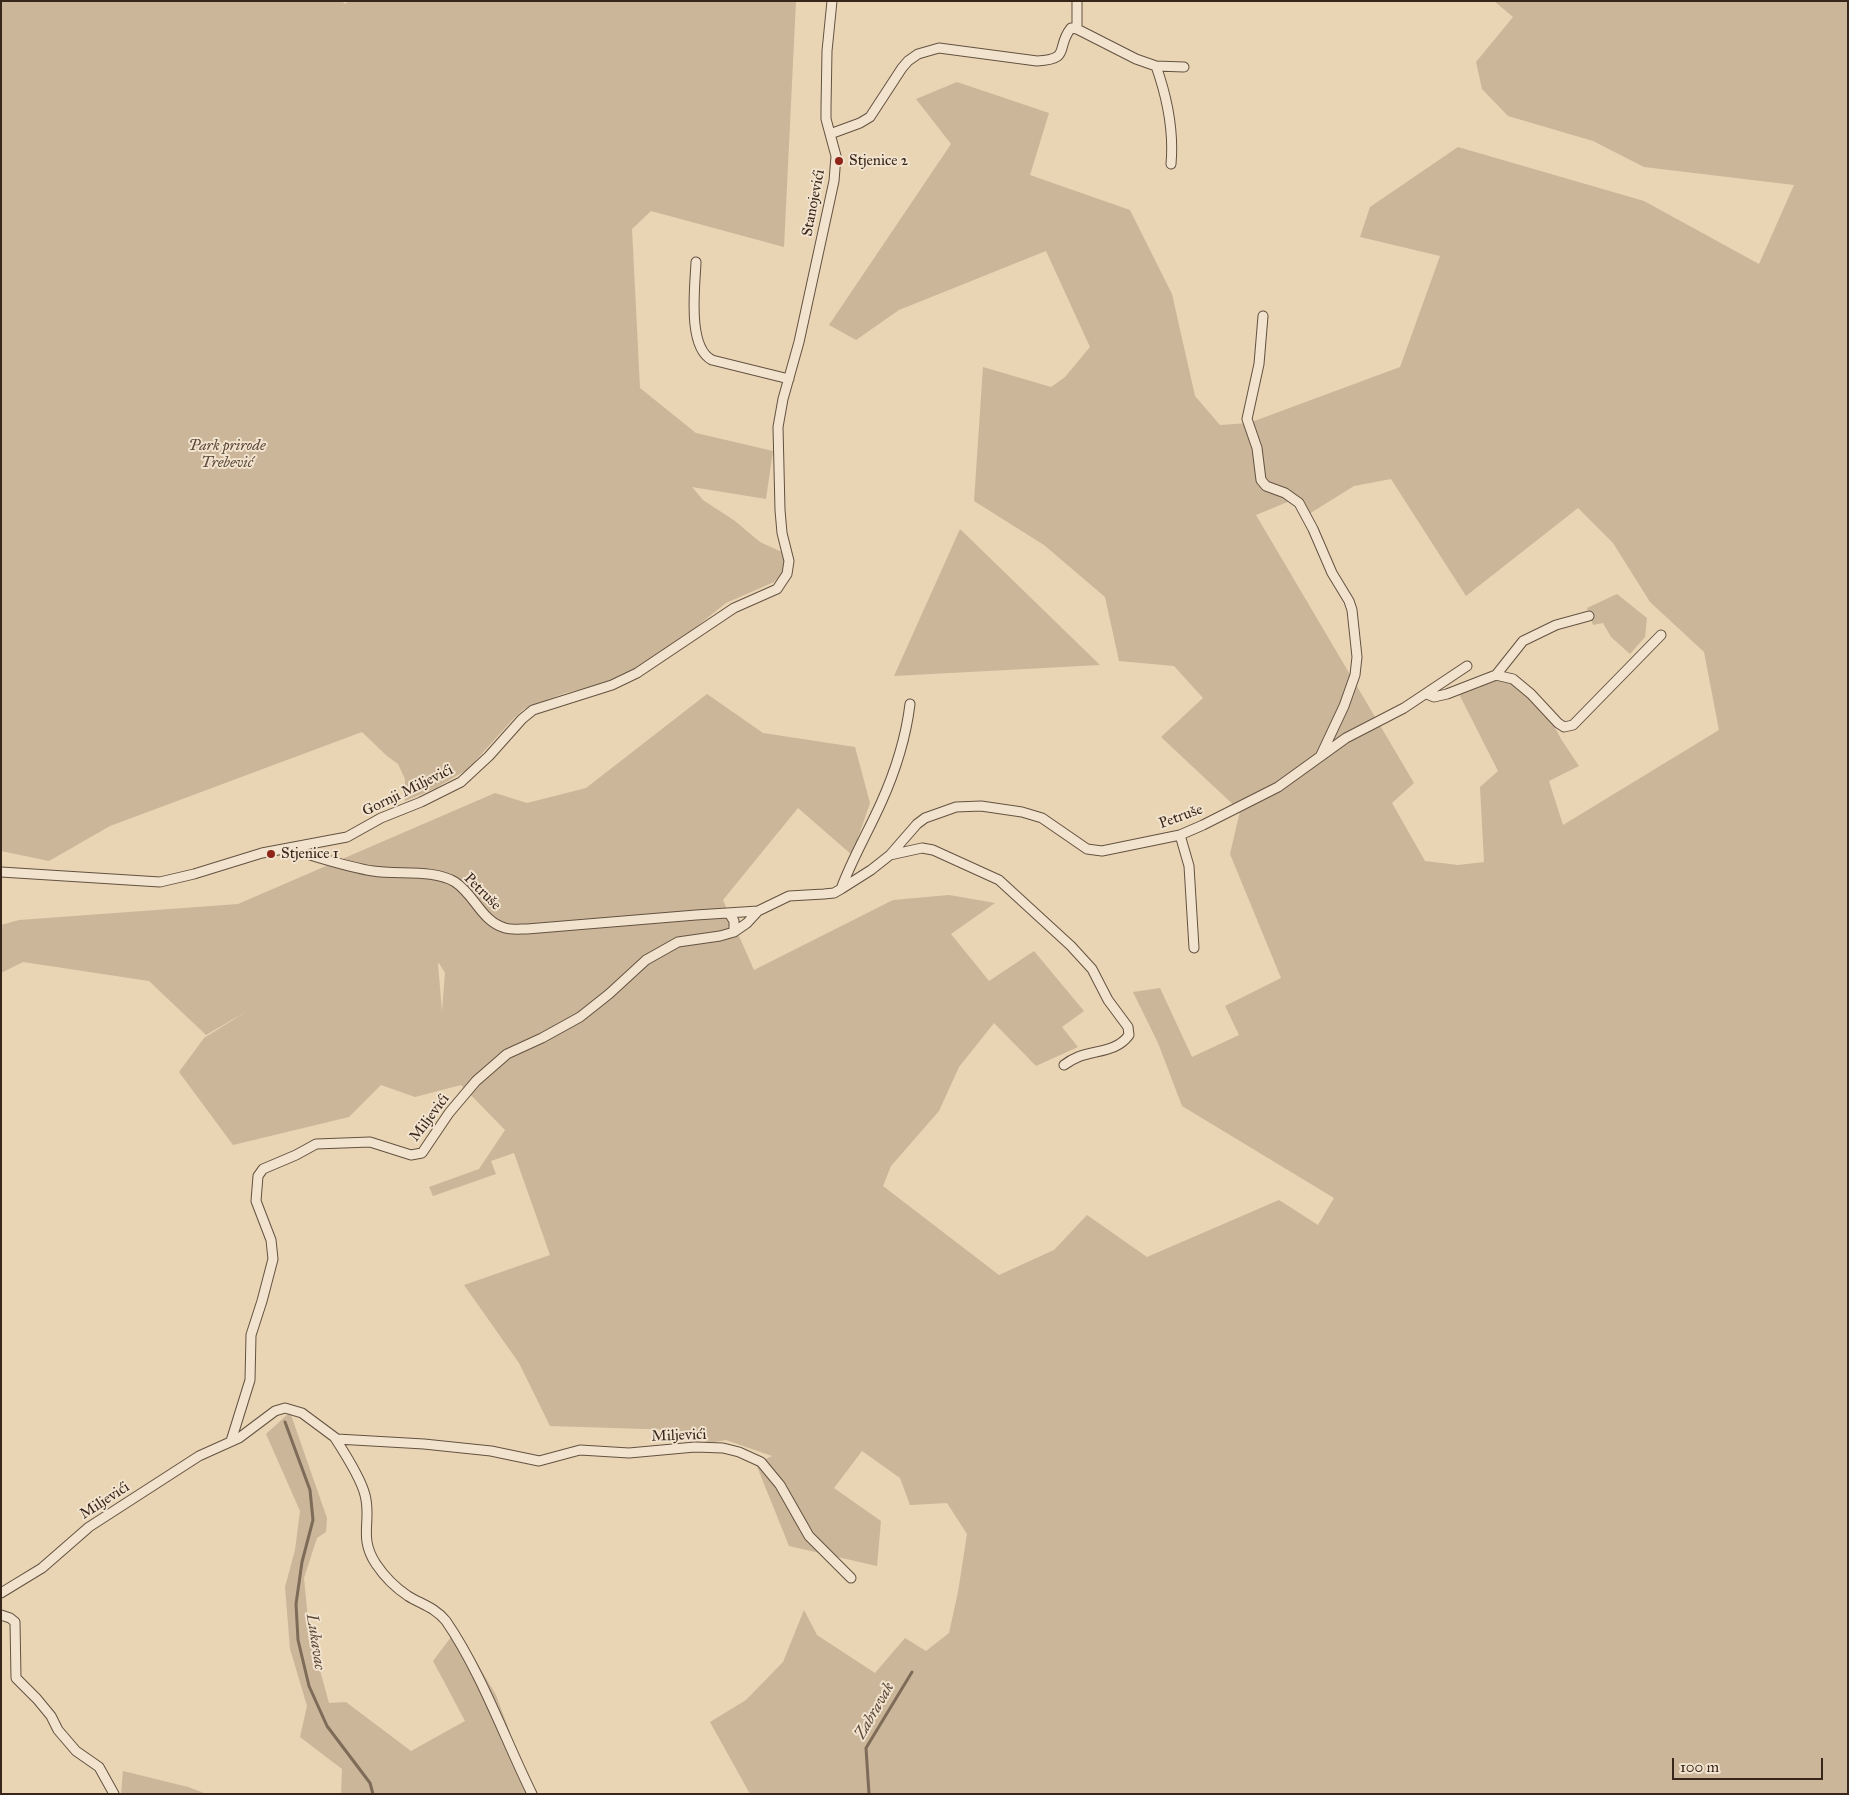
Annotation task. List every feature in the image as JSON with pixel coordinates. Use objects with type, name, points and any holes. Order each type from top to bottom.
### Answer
[{"type":"street","name":"Stanojevići","points":[[777,589],[787,574],[788,561],[780,510],[778,426],[788,378],[799,342],[834,181],[836,156],[826,119],[826,79],[832,1]]},
{"type":"street","points":[[1077,1],[1077,29]]},
{"type":"street","points":[[830,134],[860,123],[870,117],[908,60],[918,54],[939,48],[1036,61],[1052,60],[1059,56],[1062,51],[1071,28],[1077,29],[1136,59],[1156,66],[1184,67]]},
{"type":"street","points":[[1156,66],[1163,87],[1169,117],[1172,150],[1170,164]]},
{"type":"street","points":[[696,262],[695,318],[700,349],[706,357],[788,378]]},
{"type":"street","points":[[1263,316],[1261,356],[1247,419],[1257,448],[1261,480],[1266,486],[1285,493],[1299,503],[1352,610],[1357,657],[1355,675],[1344,706],[1321,755]]},
{"type":"street","name":"Gornji Miljevići","points":[[1,872],[160,882],[194,874],[262,853],[347,837],[381,818],[421,802],[461,782],[533,710],[612,685],[637,673],[734,608],[777,589]]},
{"type":"street","points":[[1427,694],[1434,697],[1446,694],[1496,675],[1523,640],[1556,625],[1589,616]]},
{"type":"street","points":[[1496,675],[1513,679],[1564,727],[1573,725],[1661,635]]},
{"type":"street","name":"Petruše","points":[[758,911],[789,896],[834,893],[871,870],[890,855],[917,824],[938,813],[956,807],[981,806],[1000,808],[1042,818],[1093,851],[1118,848],[1180,835],[1278,787],[1346,738],[1404,708],[1467,666]]},
{"type":"street","points":[[841,889],[856,851],[870,826],[887,788],[907,726],[910,704]]},
{"type":"street","points":[[1180,835],[1189,866],[1194,948]]},
{"type":"street","name":"Petruše","points":[[287,848],[372,871],[442,876],[456,883],[470,895],[487,918],[506,928],[527,930],[724,913]]},
{"type":"street","name":"Petruše","points":[[890,855],[922,848],[933,850],[999,880],[1072,946],[1092,969],[1108,1000],[1128,1026],[1129,1035],[1117,1047],[1077,1057],[1064,1065]]},
{"type":"street","points":[[724,913],[758,911]]},
{"type":"street","name":"Miljevići","points":[[231,1441],[250,1380],[250,1335],[262,1301],[273,1259],[271,1240],[256,1201],[258,1176],[263,1169],[316,1144],[329,1142],[370,1142],[411,1155],[422,1153],[449,1113],[476,1081],[507,1054],[542,1038],[580,1017],[609,994],[646,960],[678,942],[734,932],[747,923],[758,911]]},
{"type":"street","points":[[724,913],[734,921],[734,932]]},
{"type":"street","name":"Miljevići","points":[[1,1593],[42,1568],[89,1526],[199,1456],[247,1432],[275,1411],[286,1408],[302,1413],[337,1439],[359,1442],[394,1441],[491,1451],[539,1460],[580,1450],[629,1453],[694,1447],[723,1448],[751,1456],[761,1462],[780,1485],[809,1536],[850,1578]]},
{"type":"street","points":[[335,1438],[365,1493],[368,1508],[366,1544],[376,1563],[390,1581],[407,1596],[431,1607],[444,1619],[470,1663],[532,1794]]},
{"type":"street","points":[[1,1616],[10,1618],[15,1622],[16,1678],[38,1699],[51,1716],[58,1730],[76,1751],[99,1767],[114,1794]]},
{"type":"green space","name":"Park prirode Trebević","points":[[1,1],[342,1],[345,4],[348,1],[796,1],[784,247],[651,211],[632,229],[640,388],[696,433],[773,451],[766,499],[692,487],[703,500],[735,521],[760,542],[784,553],[784,568],[780,576],[774,582],[726,603],[676,643],[631,671],[605,683],[565,693],[524,709],[468,769],[436,788],[405,801],[405,779],[398,764],[362,732],[110,826],[49,861],[1,851]]},
{"type":"green space","points":[[1494,1],[1848,1],[1848,1794],[750,1794],[710,1722],[746,1700],[783,1662],[804,1610],[817,1635],[875,1673],[905,1638],[926,1651],[949,1633],[958,1592],[967,1534],[947,1503],[910,1505],[900,1478],[862,1451],[834,1488],[881,1521],[877,1566],[789,1546],[756,1464],[772,1456],[726,1440],[709,1443],[677,1430],[550,1426],[519,1363],[464,1285],[550,1255],[514,1153],[491,1161],[496,1174],[433,1196],[429,1187],[479,1169],[505,1130],[461,1085],[415,1097],[381,1085],[349,1117],[233,1145],[179,1072],[204,1038],[249,1010],[206,1035],[149,981],[23,962],[1,973],[1,925],[19,920],[238,904],[495,793],[527,803],[586,788],[707,694],[763,733],[855,747],[870,803],[852,855],[798,808],[723,900],[754,970],[893,900],[949,895],[995,903],[951,934],[989,981],[1034,951],[1084,1011],[1062,1027],[1078,1047],[1036,1066],[994,1023],[959,1067],[939,1111],[891,1166],[883,1186],[999,1275],[1054,1250],[1087,1215],[1147,1257],[1279,1200],[1318,1225],[1334,1198],[1182,1106],[1158,1043],[1133,992],[1160,988],[1192,1057],[1239,1035],[1225,1006],[1281,978],[1230,854],[1240,811],[1161,737],[1203,698],[1174,666],[1119,661],[1105,597],[1044,545],[974,501],[983,367],[1051,387],[1065,377],[1090,347],[1046,251],[899,310],[856,340],[829,325],[951,144],[916,99],[957,82],[1049,113],[1030,175],[1130,210],[1172,294],[1195,396],[1220,425],[1249,423],[1400,367],[1440,256],[1360,237],[1370,207],[1458,147],[1644,201],[1759,264],[1794,185],[1644,167],[1593,141],[1508,116],[1482,89],[1476,62],[1513,17]],"holes":[[[1391,479],[1466,596],[1578,508],[1613,543],[1650,602],[1704,652],[1719,730],[1563,825],[1549,781],[1579,766],[1552,722],[1510,679],[1489,680],[1459,694],[1498,771],[1480,787],[1484,862],[1458,865],[1425,861],[1392,803],[1414,783],[1256,515],[1290,501],[1309,514],[1354,486]],[[438,964],[445,973],[442,1011]]]},
{"type":"green space","points":[[960,529],[1100,665],[894,676]]},
{"type":"green space","points":[[1617,594],[1647,618],[1645,637],[1630,654],[1611,637],[1603,623],[1593,625],[1587,608]]},
{"type":"green space","points":[[290,1412],[327,1518],[326,1532],[317,1538],[304,1578],[309,1630],[329,1703],[346,1702],[411,1751],[465,1721],[433,1661],[457,1629],[496,1695],[533,1794],[341,1794],[342,1769],[300,1737],[307,1706],[290,1649],[285,1587],[295,1550],[300,1511],[266,1434]]},
{"type":"green space","points":[[123,1771],[188,1787],[207,1794],[121,1794]]},
{"type":"waterway","name":"Lukavac","points":[[285,1422],[310,1490],[313,1520],[302,1562],[296,1604],[298,1640],[309,1686],[327,1726],[370,1783],[373,1794]]},
{"type":"waterway","name":"Zabravak","points":[[869,1794],[866,1748],[912,1672]]},
{"type":"place","name":"Stjenice 2","points":[[839,161]]},
{"type":"place","name":"Stjenice 1","points":[[271,854]]}]
